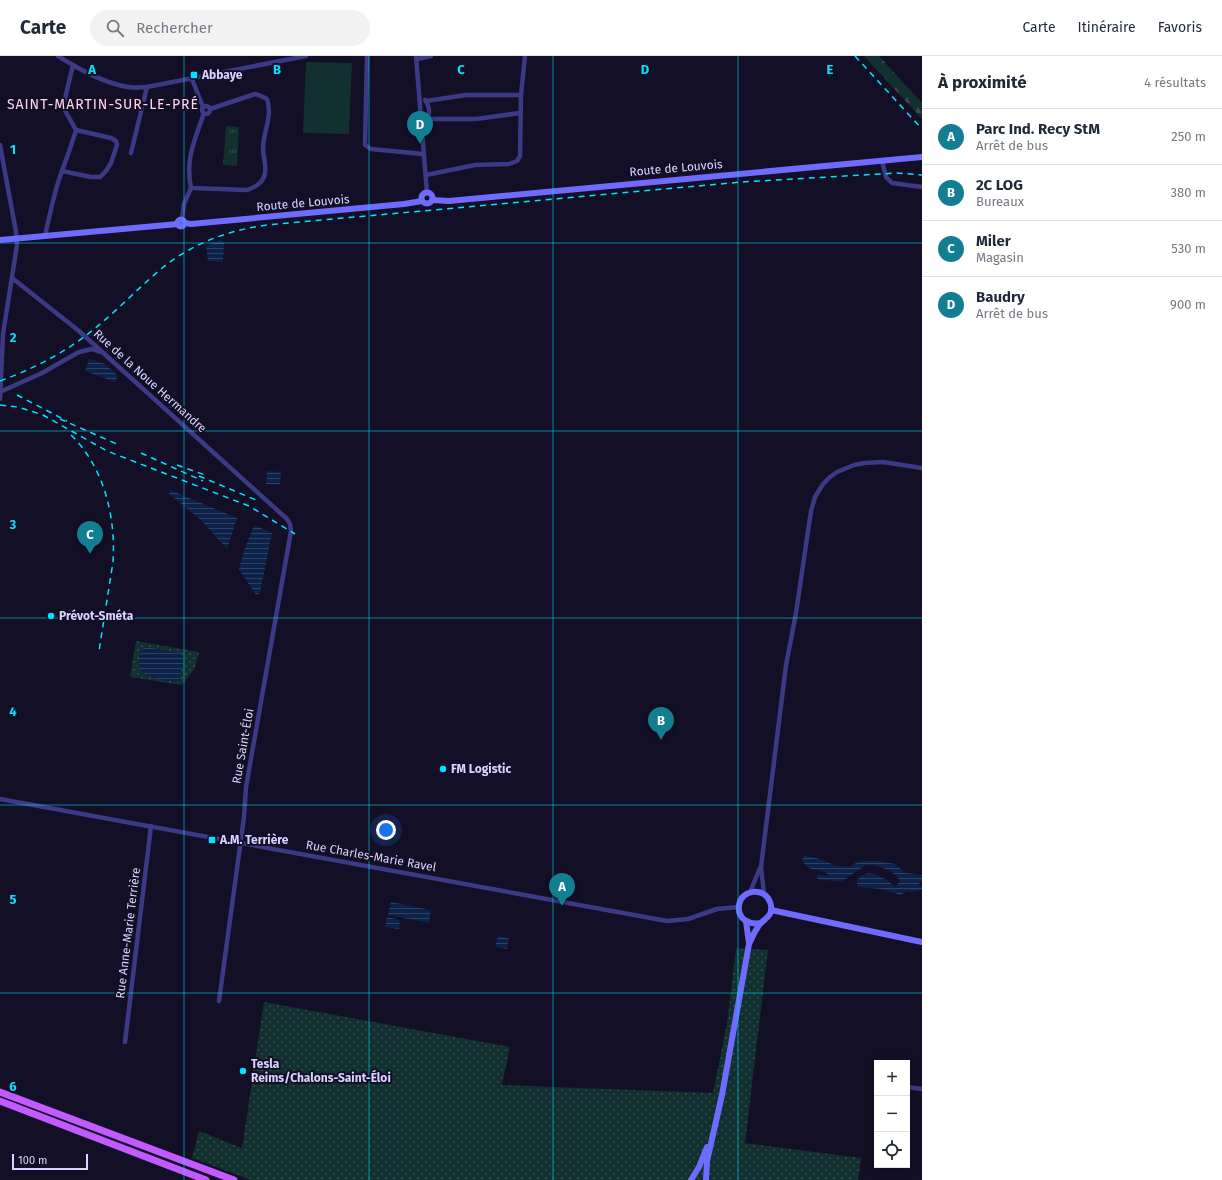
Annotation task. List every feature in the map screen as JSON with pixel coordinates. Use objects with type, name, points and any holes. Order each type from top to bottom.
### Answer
[{"type":"main road","points":[[0,1092],[234,1180]]},
{"type":"main road","points":[[0,1101],[206,1180]]},
{"type":"street","points":[[58,56],[73,65],[110,82],[127,87],[147,87],[306,56]]},
{"type":"street","points":[[367,56],[365,144],[370,149],[423,154]]},
{"type":"street","points":[[426,193],[431,195],[432,200],[428,204],[422,201],[422,196],[426,193],[426,175],[423,154],[420,94],[416,57],[431,56]]},
{"type":"street","points":[[426,175],[475,165],[509,164],[517,161],[520,156],[520,113],[525,56]]},
{"type":"street","points":[[45,236],[62,171],[76,130],[63,107],[73,65]]},
{"type":"street","points":[[181,222],[184,204],[191,188],[191,150],[204,113],[192,79]]},
{"type":"street","points":[[131,154],[147,87]]},
{"type":"street","points":[[191,188],[247,190],[255,187],[265,176],[266,166],[263,150],[264,135],[269,116],[267,99],[254,94],[210,109],[208,113],[204,113]]},
{"type":"street","points":[[420,94],[429,106],[429,115],[422,125]]},
{"type":"street","points":[[426,101],[466,95],[521,95]]},
{"type":"street","points":[[203,107],[207,106],[210,109]]},
{"type":"street","points":[[427,119],[466,120],[520,113]]},
{"type":"street","points":[[62,171],[91,177],[100,176],[106,171],[113,156],[116,145],[116,141],[114,139],[76,130]]},
{"type":"street","points":[[0,146],[17,239],[3,334],[0,399]]},
{"type":"street","name":"Route de Louvois","points":[[432,200],[449,201],[922,157]]},
{"type":"street","points":[[882,161],[886,176],[892,184],[922,186]]},
{"type":"street","name":"Route de Louvois","points":[[0,240],[181,222],[338,211],[422,201]]},
{"type":"street","name":"Rue de la Noue Hermandre","points":[[12,278],[79,331],[271,503]]},
{"type":"street","points":[[0,392],[42,373],[79,352],[92,349],[104,354]]},
{"type":"street","points":[[764,894],[761,867],[786,665],[796,612],[811,511],[815,497],[823,484],[830,477],[837,472],[854,465],[883,462],[922,468]]},
{"type":"street","name":"Rue Saint-Éloi","points":[[219,1001],[244,817],[246,787],[291,532],[289,521],[271,503]]},
{"type":"street","name":"Rue Charles-Marie Ravel","points":[[0,799],[667,921],[688,919],[717,910],[739,907]]},
{"type":"street","name":"Rue Anne-Marie Terrière","points":[[125,1042],[151,826]]},
{"type":"street","points":[[761,867],[750,892],[742,898],[739,907],[740,915],[746,921],[756,924],[761,923]]},
{"type":"street","points":[[706,1180],[706,1167],[722,1095],[749,944],[754,933],[761,923],[766,920],[771,910],[770,901],[764,894],[760,892],[750,892]]},
{"type":"street","points":[[771,910],[922,942]]},
{"type":"street","points":[[746,921],[749,944]]},
{"type":"street","points":[[910,1087],[922,1089]]},
{"type":"street","points":[[691,1180],[699,1167],[715,1127]]},
{"type":"green space","points":[[864,56],[879,56],[922,103],[922,119]]},
{"type":"green space","points":[[306,62],[352,63],[349,134],[303,133]]},
{"type":"green space","points":[[226,126],[239,127],[237,166],[223,165]]},
{"type":"green space","points":[[136,641],[199,652],[195,668],[182,685],[130,677]]},
{"type":"green space","points":[[736,948],[768,950],[745,1143],[861,1158],[858,1180],[251,1180],[192,1158],[199,1131],[242,1148],[264,1002],[510,1047],[502,1085],[713,1093],[727,1023]]},
{"type":"water","points":[[222,239],[224,243],[223,262],[208,261],[206,246]]},
{"type":"water","points":[[89,359],[105,364],[118,376],[115,382],[85,371]]},
{"type":"water","points":[[267,471],[281,472],[280,485],[266,484]]},
{"type":"water","points":[[170,490],[237,518],[227,549],[201,520],[169,494]]},
{"type":"water","points":[[254,525],[272,533],[260,593],[256,595],[239,569]]},
{"type":"water","points":[[146,647],[180,653],[184,657],[179,682],[156,679],[142,672],[138,667],[141,651]]},
{"type":"water","points":[[804,856],[819,859],[833,865],[850,867],[859,861],[878,861],[895,864],[904,872],[922,875],[922,881],[919,886],[922,886],[922,890],[910,892],[907,890],[901,895],[881,889],[857,886],[857,880],[866,874],[881,877],[895,887],[900,881],[890,871],[871,865],[866,865],[841,882],[818,879],[816,877],[818,875],[828,875],[822,871],[807,867],[802,860]]},
{"type":"water","points":[[391,902],[431,910],[429,923],[388,915]]},
{"type":"water","points":[[387,917],[400,920],[399,929],[385,927]]},
{"type":"water","points":[[498,936],[509,938],[507,949],[495,947]]},
{"type":"railway","points":[[855,56],[922,129]]},
{"type":"railway","points":[[0,381],[25,371],[72,346],[103,322],[166,265],[177,257],[214,238],[253,227],[742,182],[897,173],[922,175]]},
{"type":"railway","points":[[17,395],[67,421]]},
{"type":"railway","points":[[0,405],[18,407],[43,415],[107,451],[249,506],[295,534]]},
{"type":"railway","points":[[60,419],[119,445]]},
{"type":"railway","points":[[71,435],[92,462],[100,477],[110,510],[113,562],[99,651]]},
{"type":"railway","points":[[141,453],[203,481]]},
{"type":"railway","points":[[177,465],[205,475]]},
{"type":"railway","points":[[199,476],[256,500]]},
{"type":"place","name":"Abbaye","points":[[194,75]]},
{"type":"place","name":"Baudry","points":[[420,144]]},
{"type":"place","name":"Miler","points":[[90,554]]},
{"type":"place","name":"Prévot-Sméta","points":[[51,616]]},
{"type":"place","name":"2C LOG","points":[[661,740]]},
{"type":"place","name":"FM Logistic","points":[[443,769]]},
{"type":"place","name":"A.M. Terrière","points":[[212,840]]},
{"type":"place","name":"Parc Ind. Recy StM","points":[[562,906]]},
{"type":"place","name":"Tesla Reims/Chalons-Saint-Éloi","points":[[243,1071]]},
{"type":"district","name":"SAINT-MARTIN-SUR-LE-PRÉ","points":[[103,104]]}]
